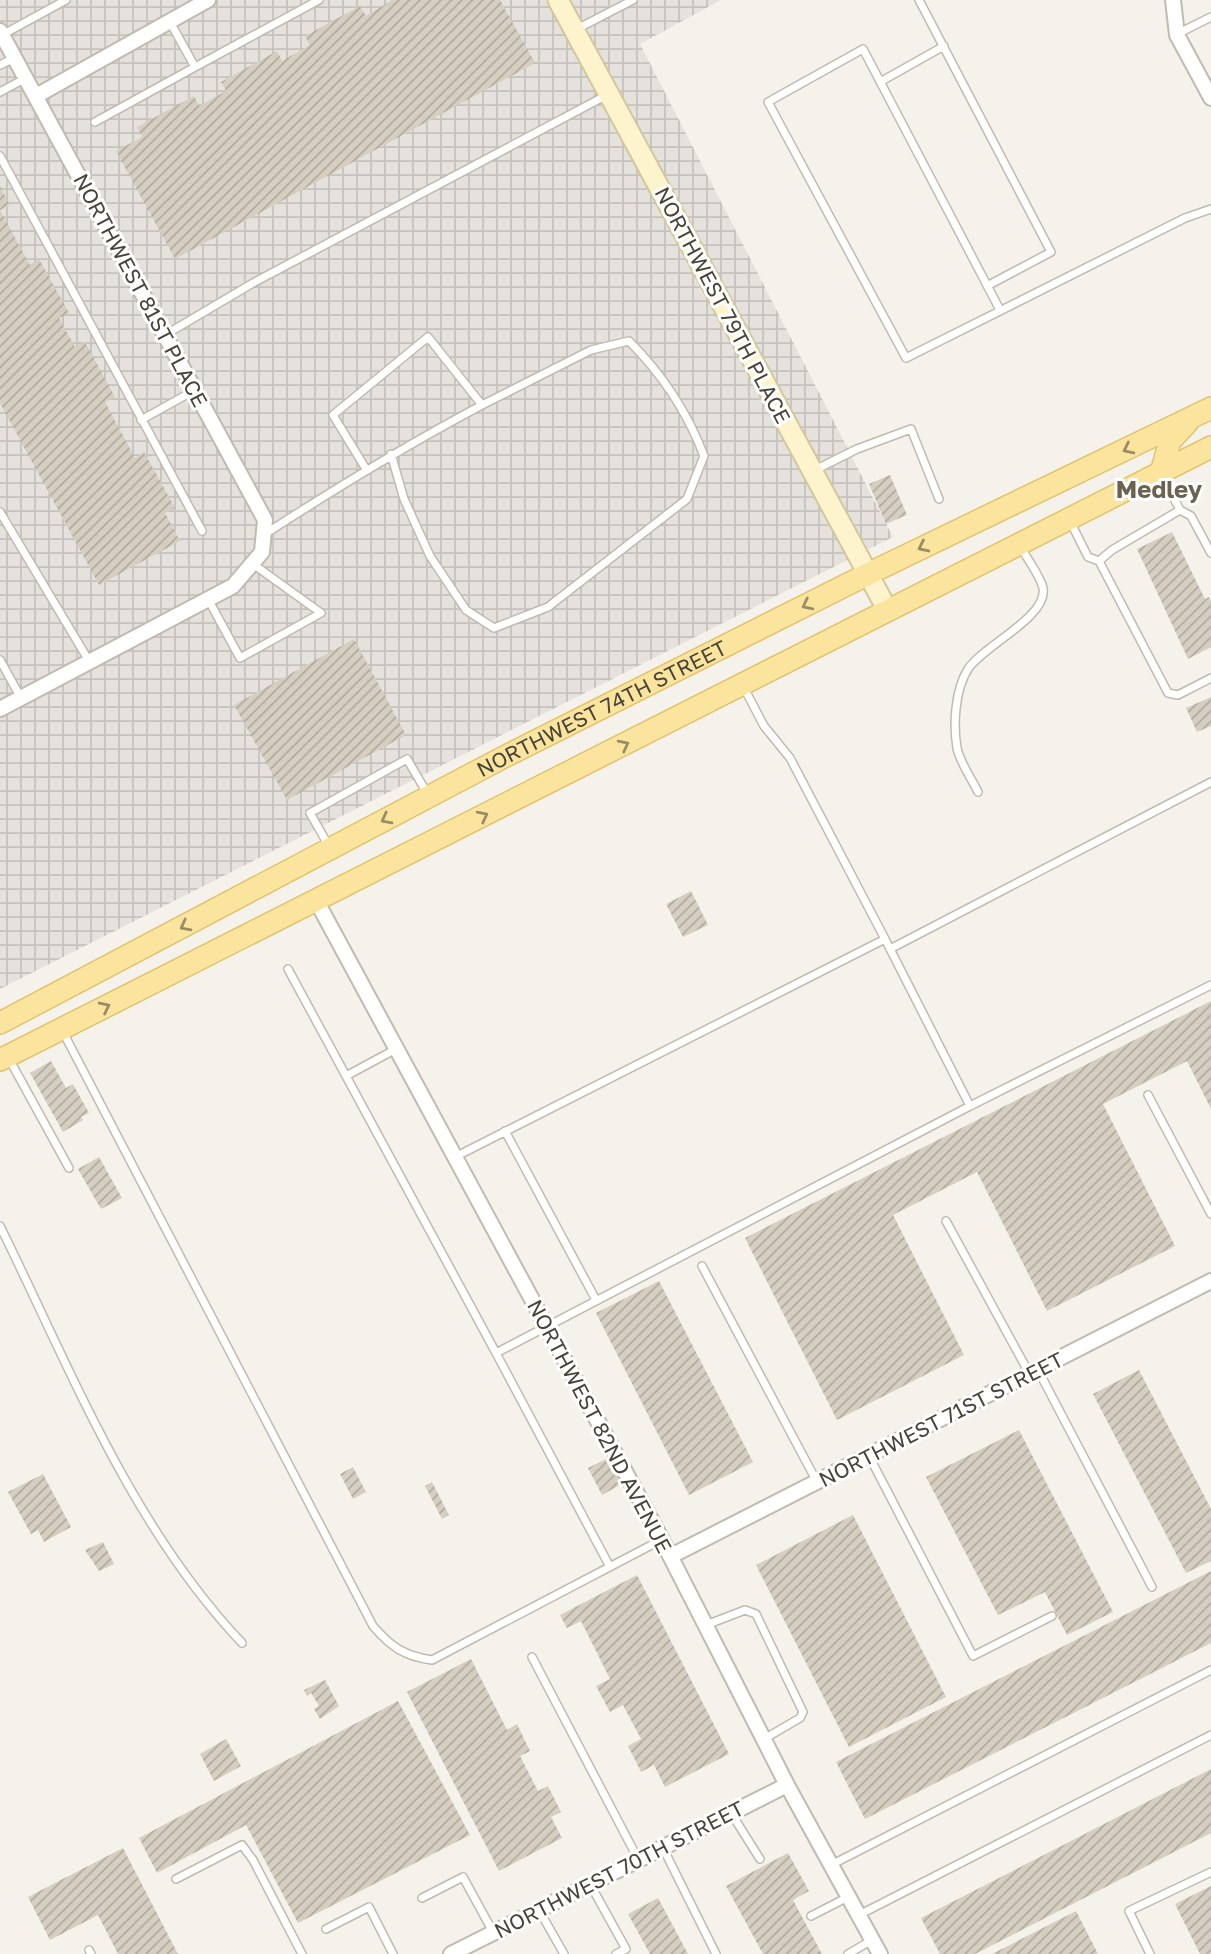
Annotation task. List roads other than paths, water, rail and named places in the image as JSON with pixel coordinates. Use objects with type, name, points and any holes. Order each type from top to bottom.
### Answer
[{"type":"main road","name":"NORTHWEST 79TH PLACE","points":[[558,0],[888,611]]},
{"type":"main road","points":[[1161,473],[1170,440],[1202,412]]},
{"type":"main road","name":"NORTHWEST 74TH STREET","points":[[0,1023],[429,797],[868,574],[1202,412]]},
{"type":"main road","name":"NORTHWEST 74TH STREET","points":[[4,1058],[1211,447]]},
{"type":"street","points":[[36,96],[208,0]]},
{"type":"street","points":[[1173,0],[1177,35],[1211,98]]},
{"type":"street","name":"NORTHWEST 81ST PLACE","points":[[1,33],[265,520],[257,558]]},
{"type":"street","points":[[0,709],[233,586],[257,558]]},
{"type":"street","name":"NORTHWEST 82ND AVENUE","points":[[316,900],[662,1539],[787,1785],[880,1954]]},
{"type":"street","name":"NORTHWEST 71ST STREET","points":[[671,1556],[1211,1281]]},
{"type":"street","name":"NORTHWEST 70TH STREET","points":[[451,1954],[787,1785]]},
{"type":"lane","points":[[1,33],[66,0]]},
{"type":"lane","points":[[95,121],[319,0]]},
{"type":"lane","points":[[574,30],[633,0]]},
{"type":"lane","points":[[919,0],[1051,252],[987,286]]},
{"type":"lane","points":[[1177,35],[1211,17]]},
{"type":"lane","points":[[169,21],[195,67]]},
{"type":"lane","points":[[880,82],[944,46]]},
{"type":"lane","points":[[1000,310],[863,49],[768,102],[906,358],[1185,218],[1211,209]]},
{"type":"lane","points":[[0,65],[15,58]]},
{"type":"lane","points":[[0,92],[26,78]]},
{"type":"lane","points":[[165,335],[253,283],[609,94]]},
{"type":"lane","points":[[0,156],[202,531]]},
{"type":"lane","points":[[366,469],[333,415],[428,337],[482,405]]},
{"type":"lane","points":[[264,534],[391,454],[482,405],[591,350],[629,341],[654,366],[689,417],[704,456],[687,499],[548,607],[494,628],[466,610],[430,556],[404,499],[391,454]]},
{"type":"lane","points":[[141,420],[195,390]]},
{"type":"lane","points":[[813,471],[857,449],[911,429],[939,499]]},
{"type":"lane","points":[[1161,473],[1180,510],[1191,516],[1211,553]]},
{"type":"lane","points":[[1099,561],[1112,550],[1180,510]]},
{"type":"lane","points":[[0,512],[90,662]]},
{"type":"lane","points":[[1069,519],[1088,557],[1099,561],[1168,693],[1178,695],[1211,678]]},
{"type":"lane","points":[[978,792],[958,750],[958,696],[967,670],[984,651],[1034,614],[1041,603],[1043,588],[1019,545]]},
{"type":"lane","points":[[208,599],[240,658],[321,612],[257,558]]},
{"type":"lane","points":[[0,660],[21,698]]},
{"type":"lane","points":[[743,686],[764,726],[790,758],[970,1106]]},
{"type":"lane","points":[[331,849],[310,813],[407,759],[429,797]]},
{"type":"lane","points":[[890,949],[1211,782]]},
{"type":"lane","points":[[455,1158],[885,939]]},
{"type":"lane","points":[[288,969],[610,1567]]},
{"type":"lane","points":[[496,1353],[970,1106],[1211,985]]},
{"type":"lane","points":[[62,1029],[373,1626],[389,1645],[407,1656],[432,1660],[662,1539]]},
{"type":"lane","points":[[346,1076],[396,1049]]},
{"type":"lane","points":[[4,1058],[69,1168]]},
{"type":"lane","points":[[1148,1095],[1211,1214]]},
{"type":"lane","points":[[505,1131],[596,1300]]},
{"type":"lane","points":[[946,1221],[1034,1372],[1152,1587]]},
{"type":"lane","points":[[0,1226],[122,1476],[208,1606],[242,1643]]},
{"type":"lane","points":[[702,1266],[818,1483]]},
{"type":"lane","points":[[869,1456],[973,1656],[1052,1616]]},
{"type":"lane","points":[[706,1625],[746,1610],[756,1614],[803,1712],[800,1718],[764,1739]]},
{"type":"lane","points":[[532,1657],[638,1860]]},
{"type":"lane","points":[[831,1865],[1211,1670]]},
{"type":"lane","points":[[859,1915],[1211,1735]]},
{"type":"lane","points":[[731,1813],[760,1859]]},
{"type":"lane","points":[[176,1879],[242,1845],[253,1860],[302,1954]]},
{"type":"lane","points":[[662,1848],[716,1954]]},
{"type":"lane","points":[[1150,1954],[1129,1911],[1211,1872]]},
{"type":"lane","points":[[422,1898],[463,1877],[493,1933]]},
{"type":"lane","points":[[590,1884],[626,1949],[616,1954]]},
{"type":"lane","points":[[811,1916],[849,1897]]},
{"type":"lane","points":[[326,1929],[369,1907],[393,1954]]},
{"type":"lane","points":[[539,1910],[564,1954]]},
{"type":"lane","points":[[848,1954],[872,1940]]},
{"type":"district","name":"Medley","points":[[1159,488]]}]
